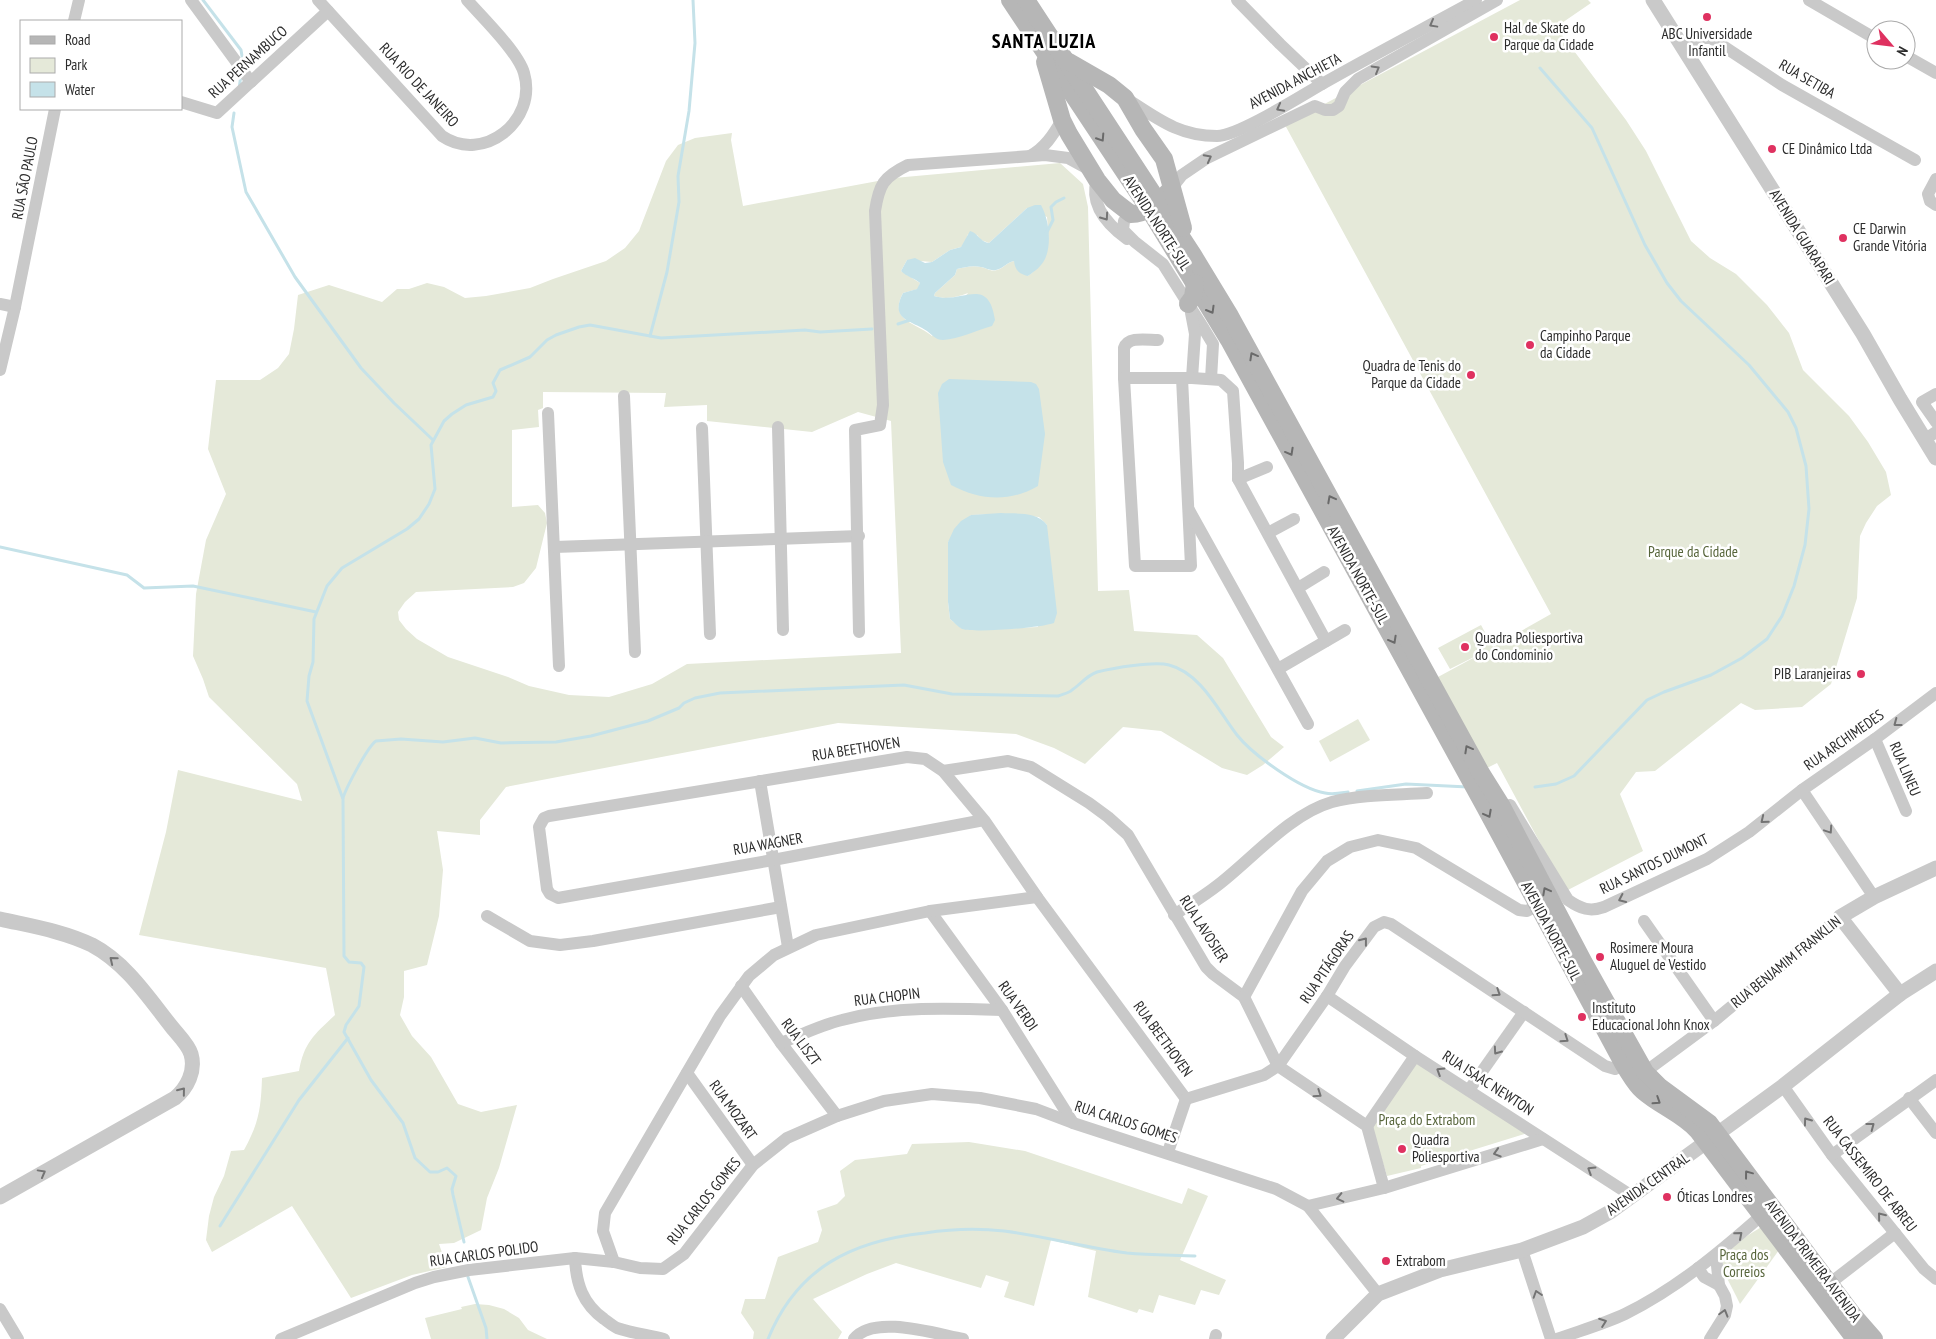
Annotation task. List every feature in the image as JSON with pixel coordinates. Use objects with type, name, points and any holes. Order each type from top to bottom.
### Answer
[{"type":"main road","name":"AVENIDA NORTE-SUL","points":[[1010,0],[1040,45],[1080,93],[1187,258],[1230,316],[1481,773],[1501,805],[1584,963],[1645,1072],[1660,1087],[1703,1118],[1712,1138]]},
{"type":"main road","name":"AVENIDA NORTE-SUL","points":[[1026,0],[1065,59],[1080,93]]},
{"type":"main road","points":[[1040,45],[1062,120],[1094,175],[1114,200],[1187,258]]},
{"type":"main road","points":[[1065,59],[1108,85],[1125,98],[1143,129],[1164,159],[1187,258]]},
{"type":"main road","points":[[1062,120],[1064,108],[1069,101],[1080,93],[1102,84],[1108,85]]},
{"type":"main road","points":[[1132,214],[1140,213],[1154,206],[1171,189]]},
{"type":"main road","name":"AVENIDA NORTE-SUL","points":[[1187,258],[1195,282],[1221,342],[1485,807],[1624,1065],[1637,1086],[1644,1092],[1712,1138]]},
{"type":"main road","points":[[1189,306],[1193,297],[1195,282]]},
{"type":"main road","name":"AVENIDA PRIMEIRA AVENIDA","points":[[1712,1138],[1762,1215],[1856,1339]]},
{"type":"main road","name":"AVENIDA PRIMEIRA AVENIDA","points":[[1712,1138],[1874,1339]]},
{"type":"street","points":[[74,20],[79,0]]},
{"type":"street","points":[[191,0],[251,82]]},
{"type":"street","name":"RUA RIO DE JANEIRO","points":[[318,0],[442,136],[452,143],[466,145],[480,144],[500,136],[513,125],[522,111],[526,98],[524,71],[516,58],[467,0]]},
{"type":"street","points":[[1237,0],[1322,85],[1341,86],[1345,92]]},
{"type":"street","name":"AVENIDA ANCHIETA","points":[[1125,98],[1176,129],[1188,133],[1228,135],[1476,0]]},
{"type":"street","name":"AVENIDA ANCHIETA","points":[[1171,189],[1182,175],[1207,158],[1315,106],[1325,110],[1333,110],[1342,101],[1345,92],[1358,79],[1497,0]]},
{"type":"street","name":"AVENIDA GUARAPARI","points":[[1645,0],[1664,18]]},
{"type":"street","name":"AVENIDA GUARAPARI","points":[[1653,0],[1863,334],[1908,412],[1930,436],[1936,458]]},
{"type":"street","points":[[1809,0],[1866,33]]},
{"type":"street","name":"RUA PERNAMBUCO","points":[[182,102],[217,113],[328,11]]},
{"type":"street","name":"RUA SETIBA","points":[[1683,49],[1704,38],[1711,38],[1782,85],[1915,160]]},
{"type":"street","points":[[1916,62],[1936,73]]},
{"type":"street","points":[[1315,106],[1313,97],[1322,85]]},
{"type":"street","name":"RUA SÃO PAULO","points":[[0,370],[15,307],[55,110]]},
{"type":"street","points":[[1028,157],[1045,145],[1062,120]]},
{"type":"street","points":[[859,632],[859,536],[855,430],[880,425],[883,406],[875,211],[882,183],[892,172],[908,165],[1045,155],[1068,158],[1080,163],[1094,175],[1094,195],[1102,215],[1114,230],[1128,240],[1135,242]]},
{"type":"street","points":[[1936,178],[1928,194],[1930,201],[1936,205]]},
{"type":"street","points":[[1132,214],[1126,218],[1122,226],[1126,233],[1163,264],[1189,306],[1221,342]]},
{"type":"street","points":[[0,304],[15,307]]},
{"type":"street","points":[[1158,340],[1130,340],[1126,344],[1124,378],[1135,566],[1191,566],[1188,508],[1187,378],[1195,347],[1195,334],[1189,306]]},
{"type":"street","points":[[1195,347],[1221,342]]},
{"type":"street","points":[[1211,379],[1221,342]]},
{"type":"street","points":[[1124,378],[1211,379],[1224,381],[1233,391],[1238,479],[1326,641]]},
{"type":"street","points":[[1908,412],[1936,394]]},
{"type":"street","points":[[624,396],[635,652]]},
{"type":"street","points":[[1922,402],[1936,422]]},
{"type":"street","points":[[548,412],[556,547],[559,666]]},
{"type":"street","points":[[778,427],[783,630]]},
{"type":"street","points":[[702,428],[710,634]]},
{"type":"street","points":[[1238,479],[1267,467]]},
{"type":"street","points":[[1188,508],[1308,724]]},
{"type":"street","points":[[1268,533],[1294,519]]},
{"type":"street","points":[[556,547],[859,536]]},
{"type":"street","points":[[1190,547],[1207,542]]},
{"type":"street","points":[[1298,588],[1324,572]]},
{"type":"street","points":[[1278,669],[1345,630]]},
{"type":"street","name":"RUA ARCHIMEDES","points":[[1874,897],[1802,790],[1936,693]]},
{"type":"street","name":"RUA LINEU","points":[[1875,739],[1906,811]]},
{"type":"street","name":"RUA BEETHOVEN","points":[[558,898],[550,894],[547,889],[539,827],[544,818],[907,757],[925,759],[943,772],[984,820],[1038,898],[1186,1099]]},
{"type":"street","name":"RUA LAVOSIER","points":[[943,772],[1008,761],[1018,762],[1031,767],[1108,817],[1128,835],[1206,966],[1213,974],[1244,998],[1278,1066],[1367,1126]]},
{"type":"street","name":"RUA SANTOS DUMONT","points":[[1481,773],[1505,797],[1568,900],[1577,907],[1594,910],[1707,859],[1749,832],[1802,790]]},
{"type":"street","points":[[760,781],[788,947]]},
{"type":"street","points":[[1174,915],[1219,885],[1251,856],[1310,812],[1331,803],[1356,798],[1427,793]]},
{"type":"street","name":"RUA WAGNER","points":[[558,898],[984,820]]},
{"type":"street","points":[[1244,998],[1302,891],[1327,861],[1350,847],[1378,840],[1416,848],[1519,910],[1527,911],[1537,906]]},
{"type":"street","name":"RUA BENJAMIM FRANKLIN","points":[[1645,1072],[1714,1021],[1840,917],[1874,897],[1936,868]]},
{"type":"street","points":[[614,1262],[603,1231],[605,1213],[720,1016],[749,976],[774,955],[816,935],[930,911],[1038,898]]},
{"type":"street","points":[[487,916],[530,941],[560,945],[781,907]]},
{"type":"street","name":"RUA VERDI","points":[[930,911],[1002,1010],[1073,1123]]},
{"type":"street","points":[[1840,917],[1900,994]]},
{"type":"street","points":[[0,918],[57,932],[104,952],[131,976],[189,1049],[192,1063],[190,1079],[181,1093],[175,1098],[0,1197]]},
{"type":"street","points":[[1644,921],[1714,1021]]},
{"type":"street","name":"RUA PITÁGORAS","points":[[1186,1099],[1264,1075],[1278,1066],[1351,958],[1374,927],[1384,922],[1391,924],[1605,1066],[1615,1068],[1624,1065]]},
{"type":"street","name":"AVENIDA CENTRAL","points":[[1333,1339],[1378,1294],[1440,1270],[1522,1250],[1583,1227],[1610,1212],[1783,1086],[1900,994],[1936,971]]},
{"type":"street","name":"RUA LISZT","points":[[742,986],[781,1043],[836,1116]]},
{"type":"street","name":"RUA ISAAC NEWTON","points":[[1327,996],[1415,1056],[1632,1196]]},
{"type":"street","name":"RUA CHOPIN","points":[[781,1043],[842,1020],[894,1010],[941,1008],[1002,1010]]},
{"type":"street","points":[[1469,1090],[1524,1012]]},
{"type":"street","points":[[1384,1188],[1367,1126],[1415,1056]]},
{"type":"street","name":"RUA MOZART","points":[[687,1073],[753,1165]]},
{"type":"street","points":[[1832,1155],[1908,1098],[1936,1080]]},
{"type":"street","name":"RUA CASSEMIRO DE ABREU","points":[[1783,1086],[1832,1155],[1924,1269],[1936,1279]]},
{"type":"street","name":"RUA CARLOS GOMES","points":[[614,1262],[640,1268],[664,1268],[684,1254],[753,1165],[786,1138],[836,1116],[884,1101],[932,1094],[980,1098],[1036,1109],[1073,1123],[1168,1152],[1276,1189],[1308,1206],[1378,1294]]},
{"type":"street","points":[[1908,1098],[1936,1133]]},
{"type":"street","points":[[1168,1152],[1186,1099]]},
{"type":"street","points":[[1308,1206],[1384,1188],[1543,1139]]},
{"type":"street","points":[[1557,1339],[1624,1315],[1650,1301],[1716,1256],[1762,1215]]},
{"type":"street","points":[[1829,1284],[1895,1233]]},
{"type":"street","points":[[1522,1250],[1551,1339]]},
{"type":"street","points":[[1710,1339],[1725,1316],[1726,1306],[1725,1296],[1719,1285],[1716,1256]]},
{"type":"street","points":[[575,1258],[576,1274],[580,1289],[587,1304],[599,1316],[615,1327],[664,1339]]},
{"type":"street","name":"RUA CARLOS POLIDO","points":[[280,1339],[415,1282],[434,1277],[469,1270],[575,1258],[614,1262]]},
{"type":"street","points":[[1698,1268],[1704,1277],[1719,1285]]},
{"type":"street","points":[[0,1309],[18,1339]]},
{"type":"street","points":[[854,1339],[857,1335],[873,1327],[888,1325],[963,1339]]},
{"type":"green space","name":"Parque da Cidade","points":[[1520,0],[1588,0],[1591,3],[1556,27],[1626,120],[1646,151],[1691,241],[1710,258],[1736,274],[1767,305],[1789,333],[1803,370],[1849,416],[1868,442],[1886,472],[1891,495],[1877,506],[1860,536],[1857,598],[1831,684],[1802,707],[1755,710],[1741,703],[1655,771],[1636,772],[1620,794],[1643,851],[1566,891],[1497,763],[1487,768],[1438,677],[1486,651],[1450,669],[1438,648],[1481,625],[1493,647],[1551,614],[1285,125]]},
{"type":"green space","points":[[732,133],[731,140],[743,206],[894,178],[1060,163],[1083,184],[1088,207],[1098,591],[1129,590],[1134,631],[1197,635],[1223,658],[1271,737],[1284,747],[1263,765],[1247,775],[1222,768],[1161,731],[1123,727],[1085,764],[1054,748],[1016,734],[838,723],[506,787],[480,820],[480,835],[437,831],[443,870],[439,916],[427,965],[404,971],[404,997],[400,1015],[412,1036],[431,1057],[458,1104],[481,1112],[517,1105],[499,1168],[487,1198],[481,1230],[454,1243],[439,1244],[447,1267],[412,1275],[351,1298],[292,1206],[212,1252],[206,1240],[214,1197],[224,1176],[231,1151],[244,1150],[253,1132],[260,1107],[262,1078],[299,1071],[304,1053],[311,1039],[335,1015],[326,968],[139,935],[166,832],[178,770],[302,801],[297,784],[209,697],[193,656],[196,594],[206,540],[226,494],[208,449],[216,380],[260,380],[278,368],[289,354],[298,295],[329,285],[382,302],[397,289],[409,289],[427,283],[444,287],[465,298],[530,288],[606,261],[625,248],[639,231],[666,161],[678,145],[695,138]],"holes":[[[1027,208],[1047,217],[1047,250],[1045,257],[1036,270],[1028,276],[1014,261],[995,270],[975,266],[957,269],[955,275],[934,296],[951,298],[968,293],[932,336],[901,315],[899,302],[903,293],[918,289],[920,283],[901,271],[907,260],[932,262],[950,250],[965,244],[968,234],[977,235],[981,240],[989,243]],[[543,392],[666,393],[664,407],[707,405],[707,421],[812,432],[858,412],[891,421],[901,653],[687,664],[652,684],[609,697],[569,695],[529,686],[448,657],[417,639],[399,620],[398,612],[416,592],[513,587],[524,583],[536,568],[547,523],[545,513],[538,505],[512,507],[512,430],[539,427],[538,410],[543,408]],[[999,514],[1039,517],[1047,525],[1038,627],[973,630],[961,628],[950,619],[948,602],[948,542],[971,515]]]},
{"type":"green space","points":[[1358,719],[1370,740],[1330,762],[1319,741]]},
{"type":"green space","name":"Praça do Extrabom","points":[[1415,1062],[1528,1133],[1421,1166],[1421,1168],[1387,1176],[1371,1124]]},
{"type":"green space","points":[[969,1142],[1025,1151],[1182,1204],[1188,1188],[1208,1196],[1180,1260],[1226,1280],[1219,1295],[1201,1290],[1195,1305],[1159,1295],[1153,1313],[1139,1309],[1137,1313],[1088,1297],[1096,1251],[1051,1240],[1034,1306],[1004,1297],[1009,1282],[986,1275],[981,1288],[896,1263],[813,1299],[842,1332],[838,1339],[753,1339],[754,1332],[741,1313],[745,1299],[765,1299],[778,1257],[818,1242],[822,1230],[817,1211],[837,1204],[845,1196],[840,1171],[855,1160],[907,1154],[912,1144]]},
{"type":"green space","name":"Praça dos Correios","points":[[1761,1227],[1779,1250],[1740,1304],[1724,1272],[1724,1258],[1734,1245]]},
{"type":"green space","points":[[475,1304],[504,1309],[519,1318],[528,1330],[547,1339],[431,1339],[425,1318]]},
{"type":"water","points":[[1041,205],[1049,232],[1047,253],[1038,269],[1028,276],[1025,275],[1016,269],[1014,261],[996,270],[975,266],[960,268],[935,293],[934,296],[944,298],[972,294],[986,298],[992,306],[995,320],[992,326],[955,338],[941,340],[900,314],[899,302],[903,293],[917,289],[920,283],[901,271],[907,260],[915,258],[925,263],[932,262],[950,250],[961,247],[970,231],[983,241],[989,243],[1027,208]]},
{"type":"water","points":[[949,379],[1031,382],[1036,384],[1039,389],[1045,434],[1038,486],[1016,495],[994,498],[972,494],[951,485],[943,462],[938,393],[942,384]]},
{"type":"water","points":[[1001,513],[1032,515],[1038,517],[1047,525],[1057,613],[1054,623],[1036,627],[1008,629],[962,629],[950,619],[948,602],[948,542],[954,529],[961,521],[971,515]]},
{"type":"waterway","points":[[203,0],[241,50],[243,62]]},
{"type":"waterway","points":[[650,336],[667,272],[679,202],[678,176],[689,111],[695,43],[693,0]]},
{"type":"waterway","points":[[1535,787],[1556,784],[1574,776],[1647,700],[1711,675],[1742,658],[1767,639],[1782,616],[1794,586],[1805,545],[1809,509],[1806,466],[1796,428],[1788,412],[1749,365],[1681,301],[1667,283],[1645,245],[1592,128],[1540,68]]},
{"type":"waterway","points":[[239,89],[241,75]]},
{"type":"waterway","points":[[234,113],[232,127],[246,192],[295,277],[361,368],[433,440]]},
{"type":"waterway","points":[[1046,234],[1053,220],[1051,207],[1064,198]]},
{"type":"waterway","points":[[898,324],[910,320]]},
{"type":"waterway","points":[[464,1242],[452,1189],[456,1176],[447,1168],[438,1172],[430,1172],[415,1158],[403,1123],[371,1080],[344,1032],[346,1025],[359,1006],[364,967],[361,963],[349,962],[344,956],[343,799],[307,701],[309,676],[313,662],[314,619],[327,586],[342,568],[407,529],[419,519],[429,504],[435,489],[431,445],[444,421],[466,405],[493,397],[496,391],[493,383],[500,370],[530,357],[547,340],[556,335],[590,325],[661,338],[805,330],[820,332],[872,329]]},
{"type":"waterway","points":[[0,547],[127,575],[144,588],[193,586],[316,612]]},
{"type":"waterway","points":[[343,798],[363,759],[376,741],[401,739],[443,742],[475,738],[501,743],[556,742],[591,736],[648,721],[679,708],[684,703],[695,698],[720,693],[904,685],[952,694],[1058,696],[1068,693],[1097,672],[1144,664],[1169,665],[1191,676],[1208,694],[1244,743],[1265,761],[1290,778],[1325,793],[1337,794],[1348,792]]},
{"type":"waterway","points":[[1357,791],[1406,784],[1468,787]]},
{"type":"waterway","points":[[220,1226],[299,1100],[348,1038]]},
{"type":"waterway","points":[[768,1339],[780,1314],[794,1294],[811,1276],[830,1262],[850,1251],[898,1237],[954,1230],[994,1230],[1127,1253],[1195,1256]]},
{"type":"waterway","points":[[468,1277],[486,1328],[487,1339]]},
{"type":"place","name":"ABC Universidade Infantil","points":[[1707,17]]},
{"type":"place","name":"Hal de Skate do Parque da Cidade","points":[[1494,37]]},
{"type":"place","name":"CE Dinâmico Ltda","points":[[1772,149]]},
{"type":"place","name":"CE Darwin Grande Vitória","points":[[1843,238]]},
{"type":"place","name":"Campinho Parque da Cidade","points":[[1530,345]]},
{"type":"place","name":"Quadra de Tenis do Parque da Cidade","points":[[1471,375]]},
{"type":"place","name":"Quadra Poliesportiva do Condominio","points":[[1465,647]]},
{"type":"place","name":"PIB Laranjeiras","points":[[1861,674]]},
{"type":"place","name":"Rosimere Moura Aluguel de Vestido","points":[[1600,957]]},
{"type":"place","name":"Instituto Educacional John Knox","points":[[1582,1017]]},
{"type":"place","name":"Quadra Poliesportiva","points":[[1402,1149]]},
{"type":"place","name":"Óticas Londres","points":[[1667,1197]]},
{"type":"place","name":"Extrabom","points":[[1386,1261]]},
{"type":"district","name":"SANTA LUZIA","points":[[1044,41]]}]
